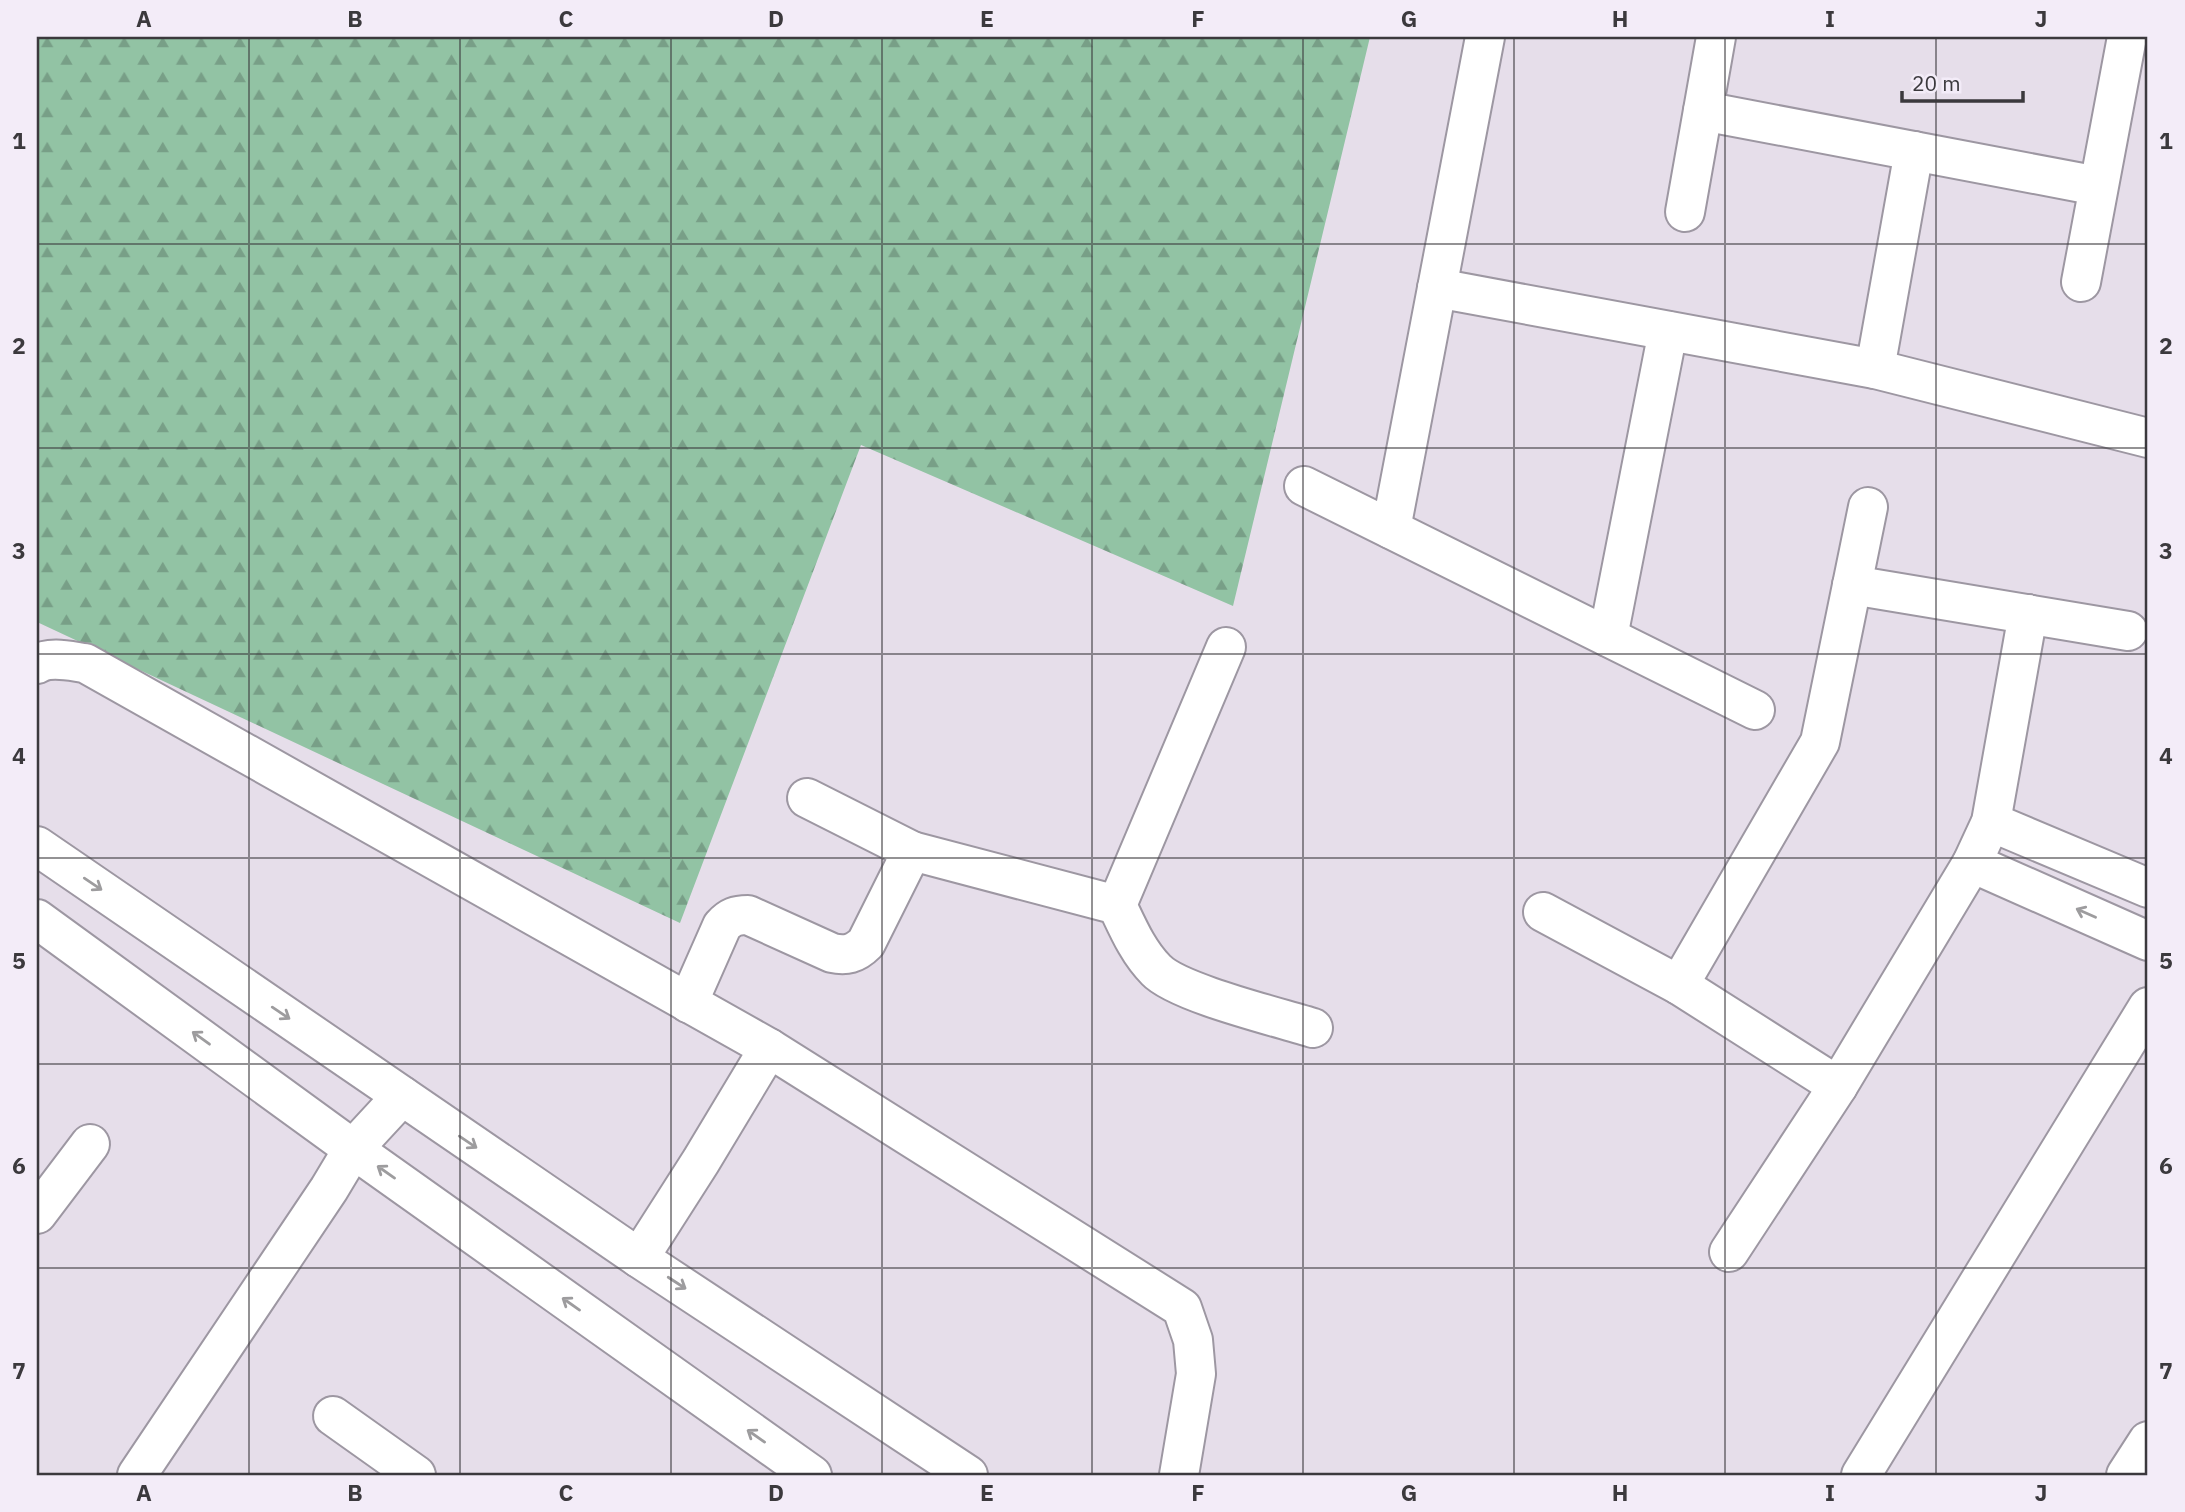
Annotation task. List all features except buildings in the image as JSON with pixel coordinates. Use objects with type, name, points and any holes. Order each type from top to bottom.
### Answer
[{"type":"street","points":[[1391,529],[1485,37]]},
{"type":"street","points":[[1685,212],[1716,37]]},
{"type":"street","points":[[2081,282],[2127,37]]},
{"type":"street","points":[[1703,111],[2098,186]]},
{"type":"street","points":[[1875,369],[1914,151]]},
{"type":"street","points":[[1437,288],[1875,369],[2148,438]]},
{"type":"street","points":[[1608,637],[1668,331]]},
{"type":"street","points":[[1304,486],[1755,710]]},
{"type":"street","points":[[1679,985],[1820,743],[1868,507]]},
{"type":"street","points":[[1852,586],[2128,631]]},
{"type":"street","points":[[1729,1252],[1838,1086],[1972,863],[1992,822],[2028,614]]},
{"type":"street","points":[[1116,905],[1226,647]]},
{"type":"street","points":[[37,664],[42,661],[67,660],[85,663],[769,1048],[1182,1308],[1193,1340],[1196,1374],[1179,1475]]},
{"type":"street","points":[[807,798],[912,851],[1116,905],[1140,951],[1158,973],[1192,990],[1313,1028]]},
{"type":"street","points":[[1992,822],[2148,887]]},
{"type":"street","points":[[37,846],[639,1258],[968,1475]]},
{"type":"street","points":[[688,1003],[722,926],[729,918],[738,915],[748,915],[832,953],[845,955],[859,951],[866,943],[912,851]]},
{"type":"street","points":[[1972,863],[2148,940]]},
{"type":"street","points":[[1543,912],[1679,985],[1838,1086]]},
{"type":"street","points":[[37,919],[353,1149],[812,1475]]},
{"type":"street","points":[[1861,1475],[2148,1007]]},
{"type":"street","points":[[639,1258],[769,1048]]},
{"type":"street","points":[[137,1475],[353,1149],[402,1096]]},
{"type":"street","points":[[37,1214],[90,1143]]},
{"type":"street","points":[[333,1416],[410,1473]]},
{"type":"street","points":[[2126,1475],[2148,1441]]},
{"type":"green space","points":[[37,37],[1370,37],[1233,606],[861,445],[680,923],[37,622]]}]
